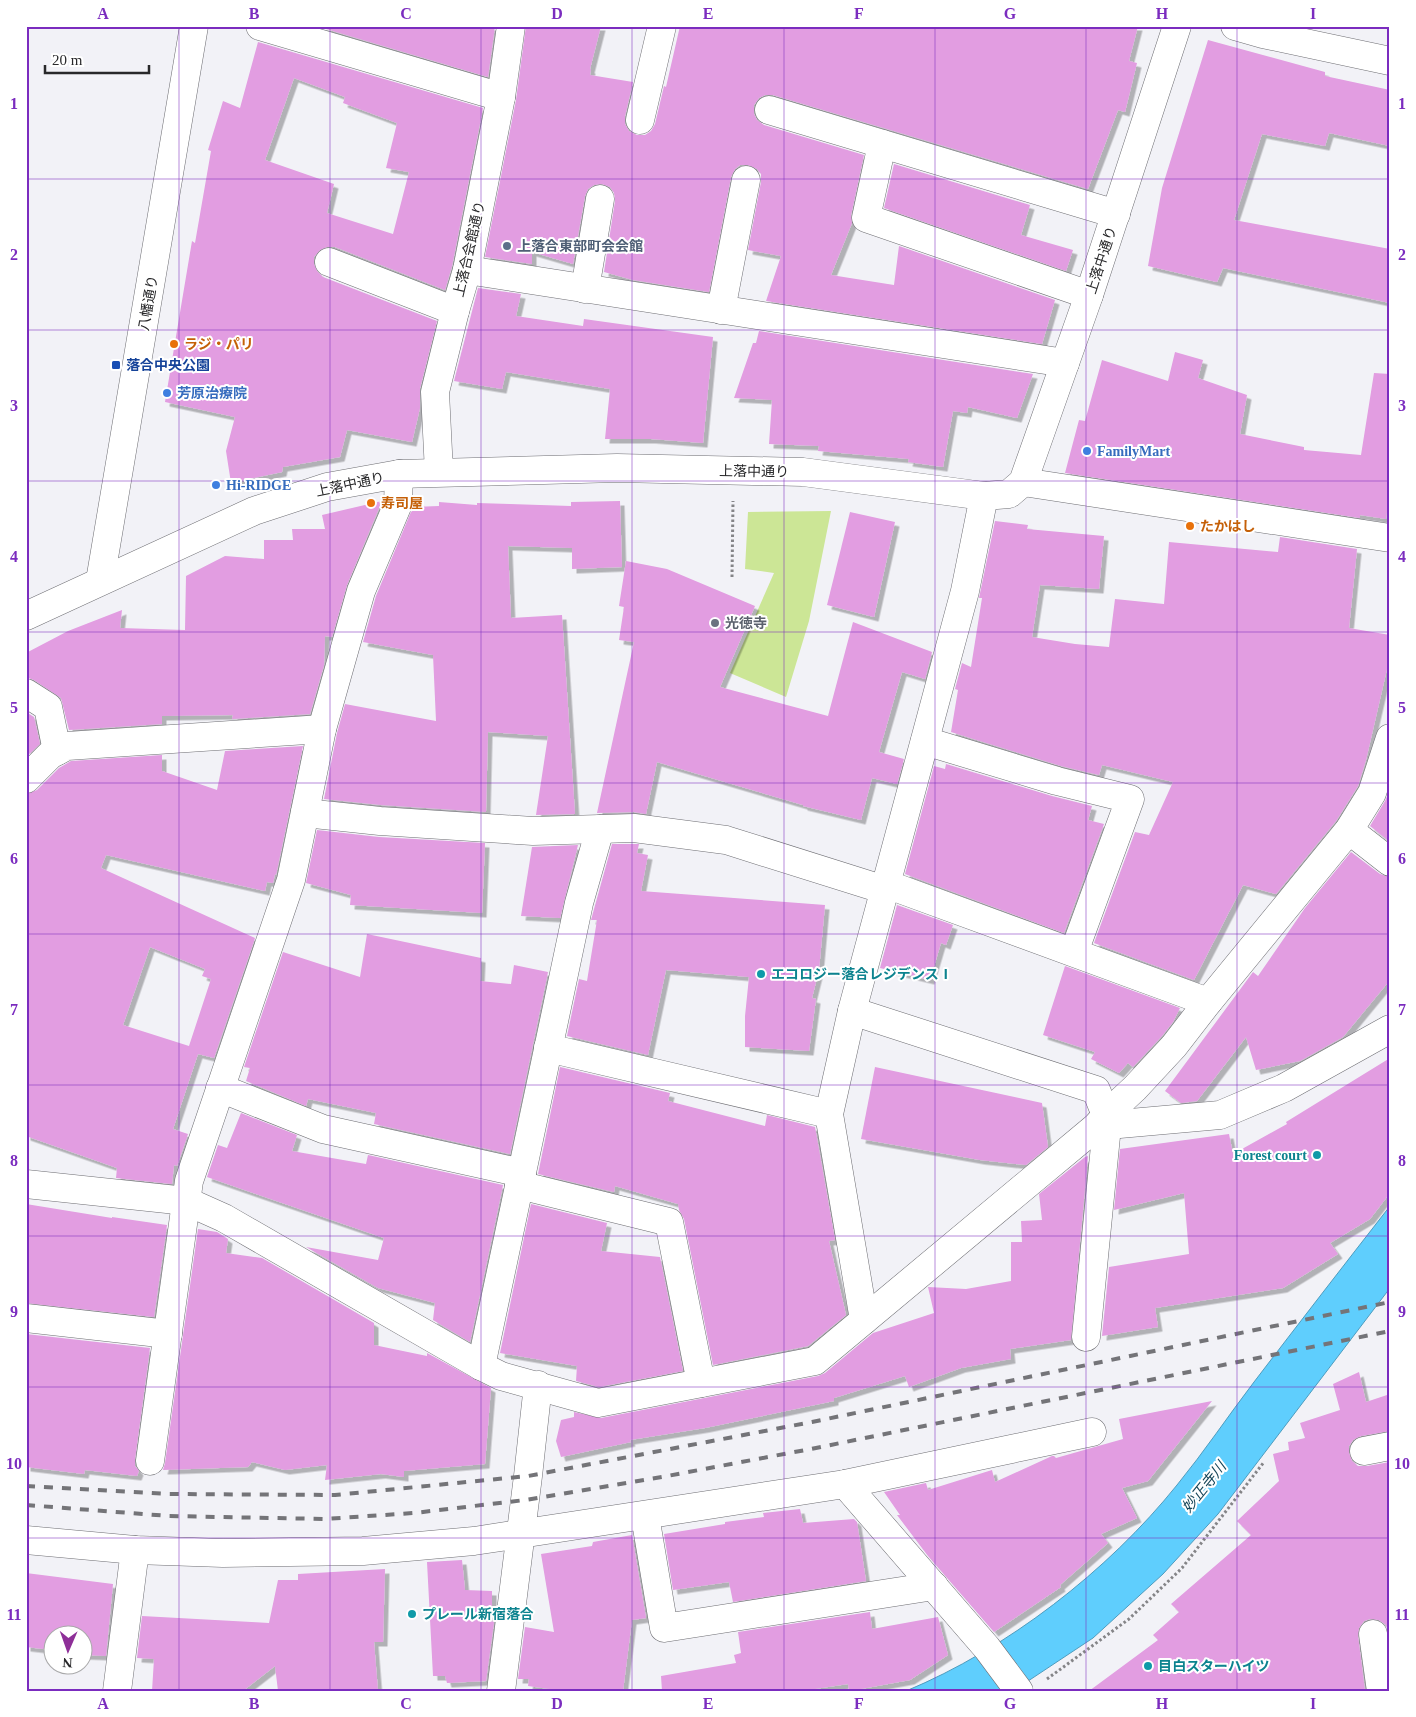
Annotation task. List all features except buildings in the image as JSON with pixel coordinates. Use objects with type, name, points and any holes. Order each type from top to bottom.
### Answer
[{"type":"street","name":"八幡通り","points":[[100,581],[194,26]]},
{"type":"street","points":[[260,26],[501,97]]},
{"type":"street","name":"上落合会館通り","points":[[439,472],[435,392],[467,270],[501,97],[510,26]]},
{"type":"street","points":[[640,120],[662,26]]},
{"type":"street","name":"上落中通り","points":[[26,616],[254,511],[327,487],[399,474],[618,468],[803,472],[984,496],[1009,494],[1023,482],[1090,295],[1177,26]]},
{"type":"street","points":[[1236,26],[1263,34],[1390,61]]},
{"type":"street","points":[[769,110],[1116,214]]},
{"type":"street","points":[[882,144],[866,218],[1090,295]]},
{"type":"street","points":[[721,310],[746,180]]},
{"type":"street","points":[[585,289],[600,199]]},
{"type":"street","points":[[329,262],[455,311]]},
{"type":"street","points":[[467,270],[1065,363]]},
{"type":"street","points":[[150,1461],[189,1180],[291,880],[322,730],[361,592],[398,504],[399,474]]},
{"type":"street","points":[[1023,482],[1390,538]]},
{"type":"street","points":[[864,1320],[829,1114],[852,1011],[965,591],[984,496]]},
{"type":"street","points":[[26,692],[48,707],[57,751]]},
{"type":"street","points":[[26,779],[50,755],[67,746],[322,730]]},
{"type":"street","points":[[26,1184],[186,1201],[224,1218],[501,1376],[598,1403],[816,1361],[1104,1122],[1174,1046],[1349,830],[1372,793],[1390,738]]},
{"type":"street","points":[[925,741],[1057,781],[1130,799],[1074,952]]},
{"type":"street","points":[[305,813],[533,830],[634,828],[726,840],[886,887],[1074,952],[1208,1002]]},
{"type":"street","points":[[481,1366],[579,903],[600,829]]},
{"type":"street","points":[[1349,830],[1390,862]]},
{"type":"street","points":[[852,1011],[1096,1090],[1104,1122],[1086,1337]]},
{"type":"street","points":[[1104,1122],[1220,1115],[1284,1088],[1390,1029]]},
{"type":"street","points":[[548,1048],[829,1114]]},
{"type":"street","points":[[220,1088],[323,1129],[521,1179],[669,1222],[701,1383]]},
{"type":"street","points":[[26,1318],[168,1334]]},
{"type":"street","points":[[501,1691],[538,1385]]},
{"type":"street","points":[[26,1540],[134,1550],[223,1553],[363,1551],[474,1542],[845,1484],[1092,1432]]},
{"type":"street","points":[[1364,1451],[1390,1446]]},
{"type":"street","points":[[845,1484],[987,1648],[1018,1690]]},
{"type":"street","points":[[646,1516],[664,1628],[934,1586]]},
{"type":"street","points":[[117,1691],[134,1550]]},
{"type":"street","points":[[1373,1634],[1381,1691]]},
{"type":"path","points":[[732,577],[733,470]]},
{"type":"path","points":[[1046,1680],[1129,1619],[1182,1568],[1264,1462]]},
{"type":"green space","points":[[831,511],[809,621],[786,697],[730,673],[774,573],[745,569],[748,512]]},
{"type":"water","name":"妙正寺川","points":[[1390,1206],[1390,1288],[1218,1514],[1163,1574],[1093,1638],[1013,1691],[906,1691],[944,1674],[1018,1630],[1088,1577],[1120,1548],[1177,1485]]},
{"type":"railway","points":[[26,1486],[169,1494],[335,1495],[528,1476],[812,1422],[1390,1302]]},
{"type":"railway","points":[[26,1505],[169,1516],[324,1519],[414,1513],[525,1500],[816,1448],[1390,1331]]},
{"type":"place","name":"上落合東部町会会館","points":[[507,246]]},
{"type":"place","name":"ラジ・パリ","points":[[174,344]]},
{"type":"place","name":"落合中央公園","points":[[116,365]]},
{"type":"place","name":"芳原治療院","points":[[167,393]]},
{"type":"place","name":"FamilyMart","points":[[1087,451]]},
{"type":"place","name":"Hi-RIDGE","points":[[216,485]]},
{"type":"place","name":"寿司屋","points":[[371,503]]},
{"type":"place","name":"たかはし","points":[[1190,526]]},
{"type":"place","name":"光徳寺","points":[[715,623]]},
{"type":"place","name":"エコロジー落合レジデンスⅠ","points":[[761,974]]},
{"type":"place","name":"Forest court","points":[[1317,1155]]},
{"type":"place","name":"プレール新宿落合","points":[[412,1614]]},
{"type":"place","name":"目白スターハイツ","points":[[1148,1666]]}]
